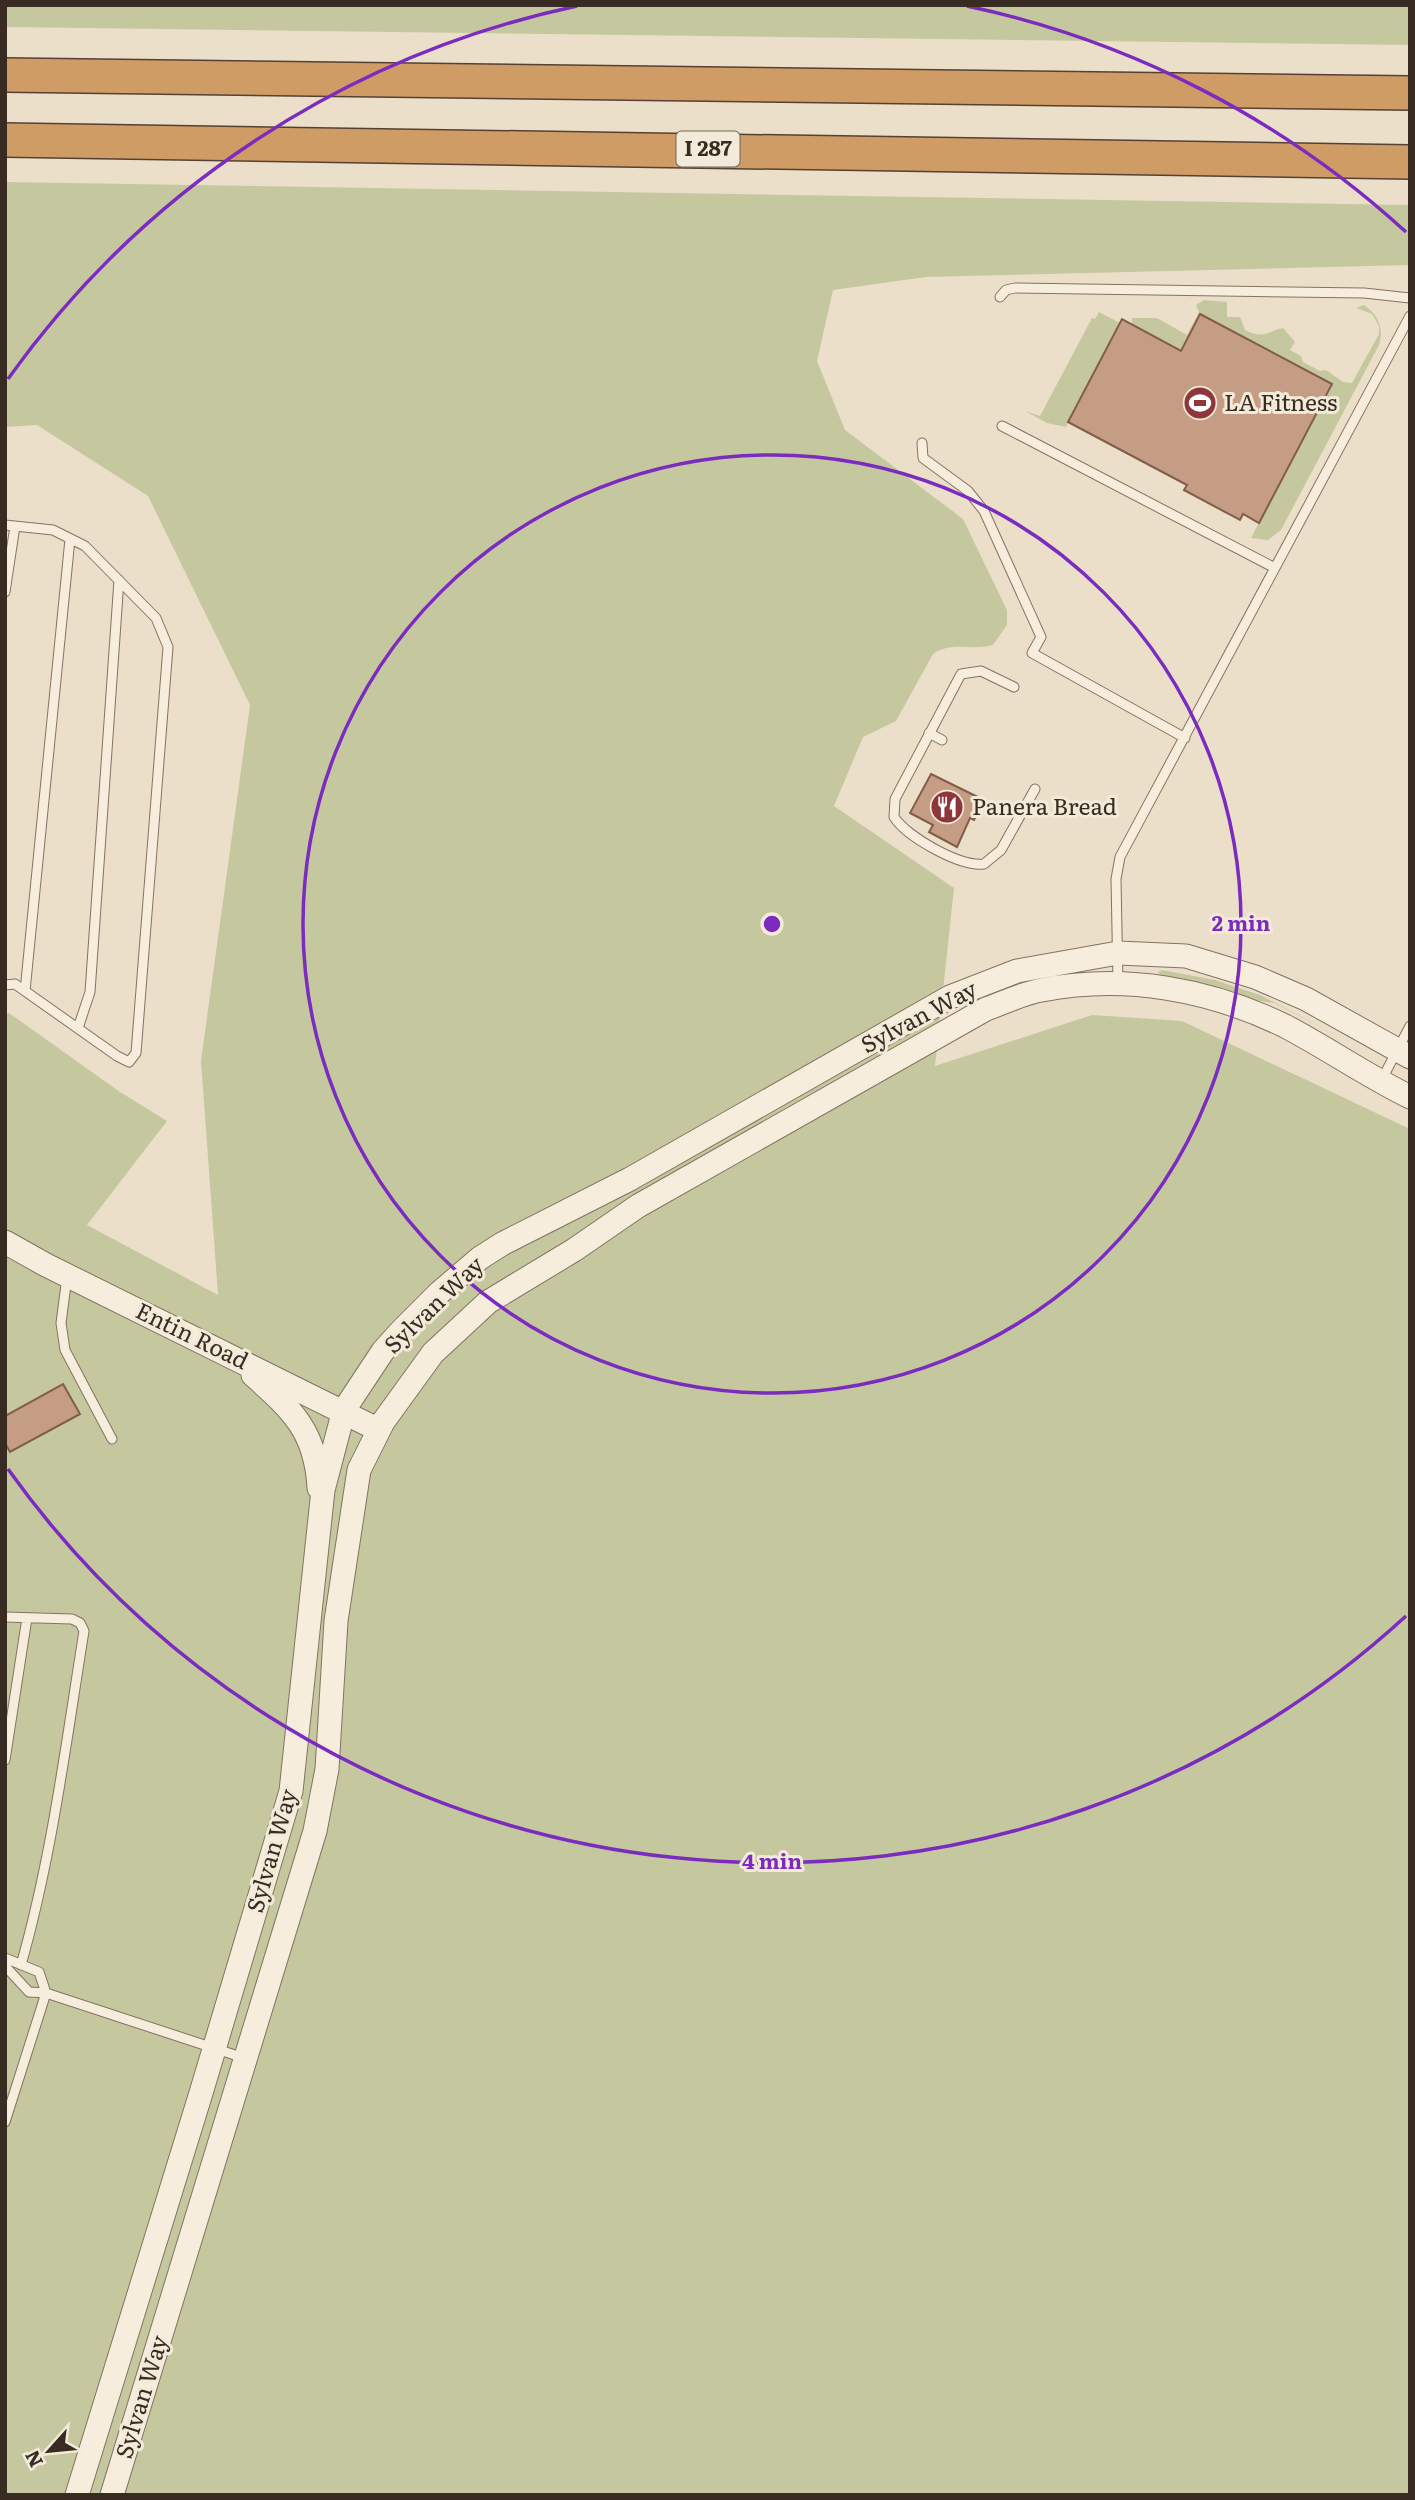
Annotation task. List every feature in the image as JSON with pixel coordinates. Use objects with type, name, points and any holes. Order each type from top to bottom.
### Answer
[{"type":"highway","points":[[5,75],[1410,93]]},
{"type":"highway","name":"I 287","points":[[5,140],[1410,162]]},
{"type":"street","name":"Sylvan Way","points":[[77,2495],[291,1791],[320,1510],[344,1410],[383,1351],[401,1331],[480,1258],[631,1179],[797,1083],[974,986],[1017,971],[1118,953],[1186,956],[1255,977],[1306,999],[1404,1053]]},
{"type":"street","name":"Sylvan Way","points":[[112,2495],[315,1831],[327,1769],[330,1688],[347,1538],[359,1470],[404,1389],[433,1353],[488,1302],[574,1250],[638,1206],[986,1009],[1039,990],[1118,983],[1158,986],[1240,1007],[1286,1027],[1410,1097]]},
{"type":"street","points":[[797,1083],[811,1106]]},
{"type":"street","name":"Entin Road","points":[[5,1242],[67,1276],[344,1410],[379,1430]]},
{"type":"street","points":[[232,1356],[295,1412],[314,1451],[320,1510]]},
{"type":"lane","points":[[1000,297],[1006,290],[1015,288],[1077,288],[1364,293],[1410,298]]},
{"type":"lane","points":[[1118,983],[1116,879],[1120,857],[1410,316]]},
{"type":"lane","points":[[1002,426],[1275,568]]},
{"type":"lane","points":[[922,443],[923,458],[968,491],[984,511],[1041,637],[1032,653],[1185,738]]},
{"type":"lane","points":[[5,592],[10,526],[53,530],[85,546],[119,580],[156,618],[168,647],[136,1053],[128,1062],[15,984],[5,985]]},
{"type":"lane","points":[[26,991],[70,539]]},
{"type":"lane","points":[[78,1028],[90,992],[119,580]]},
{"type":"lane","points":[[1014,687],[981,671],[961,674],[895,799],[894,817],[905,831],[951,856],[975,865],[984,864],[996,856],[1035,789]]},
{"type":"lane","points":[[929,733],[942,740]]},
{"type":"lane","points":[[1380,1082],[1404,1053],[1410,1026]]},
{"type":"lane","points":[[67,1276],[61,1323],[65,1350],[112,1439]]},
{"type":"lane","points":[[5,1618],[72,1619],[80,1623],[83,1631],[55,1816],[36,1912],[21,1965]]},
{"type":"lane","points":[[5,1760],[27,1618]]},
{"type":"lane","points":[[5,1958],[39,1972],[46,1993],[5,2122]]},
{"type":"lane","points":[[5,1966],[29,1992],[46,1993],[246,2059]]},
{"type":"green space","points":[[5,5],[1410,5],[1410,45],[5,27]]},
{"type":"green space","points":[[5,182],[1410,205],[1410,265],[926,277],[833,290],[817,361],[845,430],[963,519],[1007,610],[1007,625],[993,645],[947,648],[933,654],[896,721],[863,737],[834,806],[954,888],[935,1066],[1092,1015],[1182,1021],[1410,1129],[1410,2495],[5,2495],[5,1016],[9,1013],[120,1092],[167,1121],[87,1225],[218,1295],[201,1061],[250,705],[148,496],[37,425],[5,427]]},
{"type":"green space","points":[[1204,300],[1227,302],[1227,317],[1240,317],[1245,330],[1252,333],[1262,335],[1283,328],[1295,342],[1290,350],[1301,356],[1303,362],[1320,371],[1326,370],[1343,382],[1352,383],[1379,334],[1379,326],[1372,314],[1356,308],[1364,305],[1377,318],[1380,328],[1379,345],[1281,530],[1268,540],[1251,538],[1331,384],[1200,314],[1181,351],[1132,325],[1132,318],[1157,318],[1187,335],[1199,312],[1196,305]]},
{"type":"green space","points":[[1099,312],[1120,323],[1066,427],[1047,423],[1025,411],[1040,416],[1092,318],[1095,319]]},
{"type":"green space","points":[[1162,970],[1215,980],[1260,995],[1348,1041],[1274,1003],[1231,997],[1162,977],[1158,972]]},
{"type":"building","name":"LA Fitness","points":[[1200,314],[1332,384],[1259,523],[1243,514],[1240,520],[1184,490],[1187,485],[1068,422],[1122,319],[1181,351]]},
{"type":"building","name":"Panera Bread","points":[[931,774],[984,800],[974,820],[970,818],[957,847],[929,832],[933,825],[910,813]]},
{"type":"building","points":[[63,1384],[80,1414],[10,1452],[5,1443],[5,1416]]},
{"type":"place","name":"LA Fitness","points":[[1200,403]]},
{"type":"place","name":"Panera Bread","points":[[947,807]]}]
